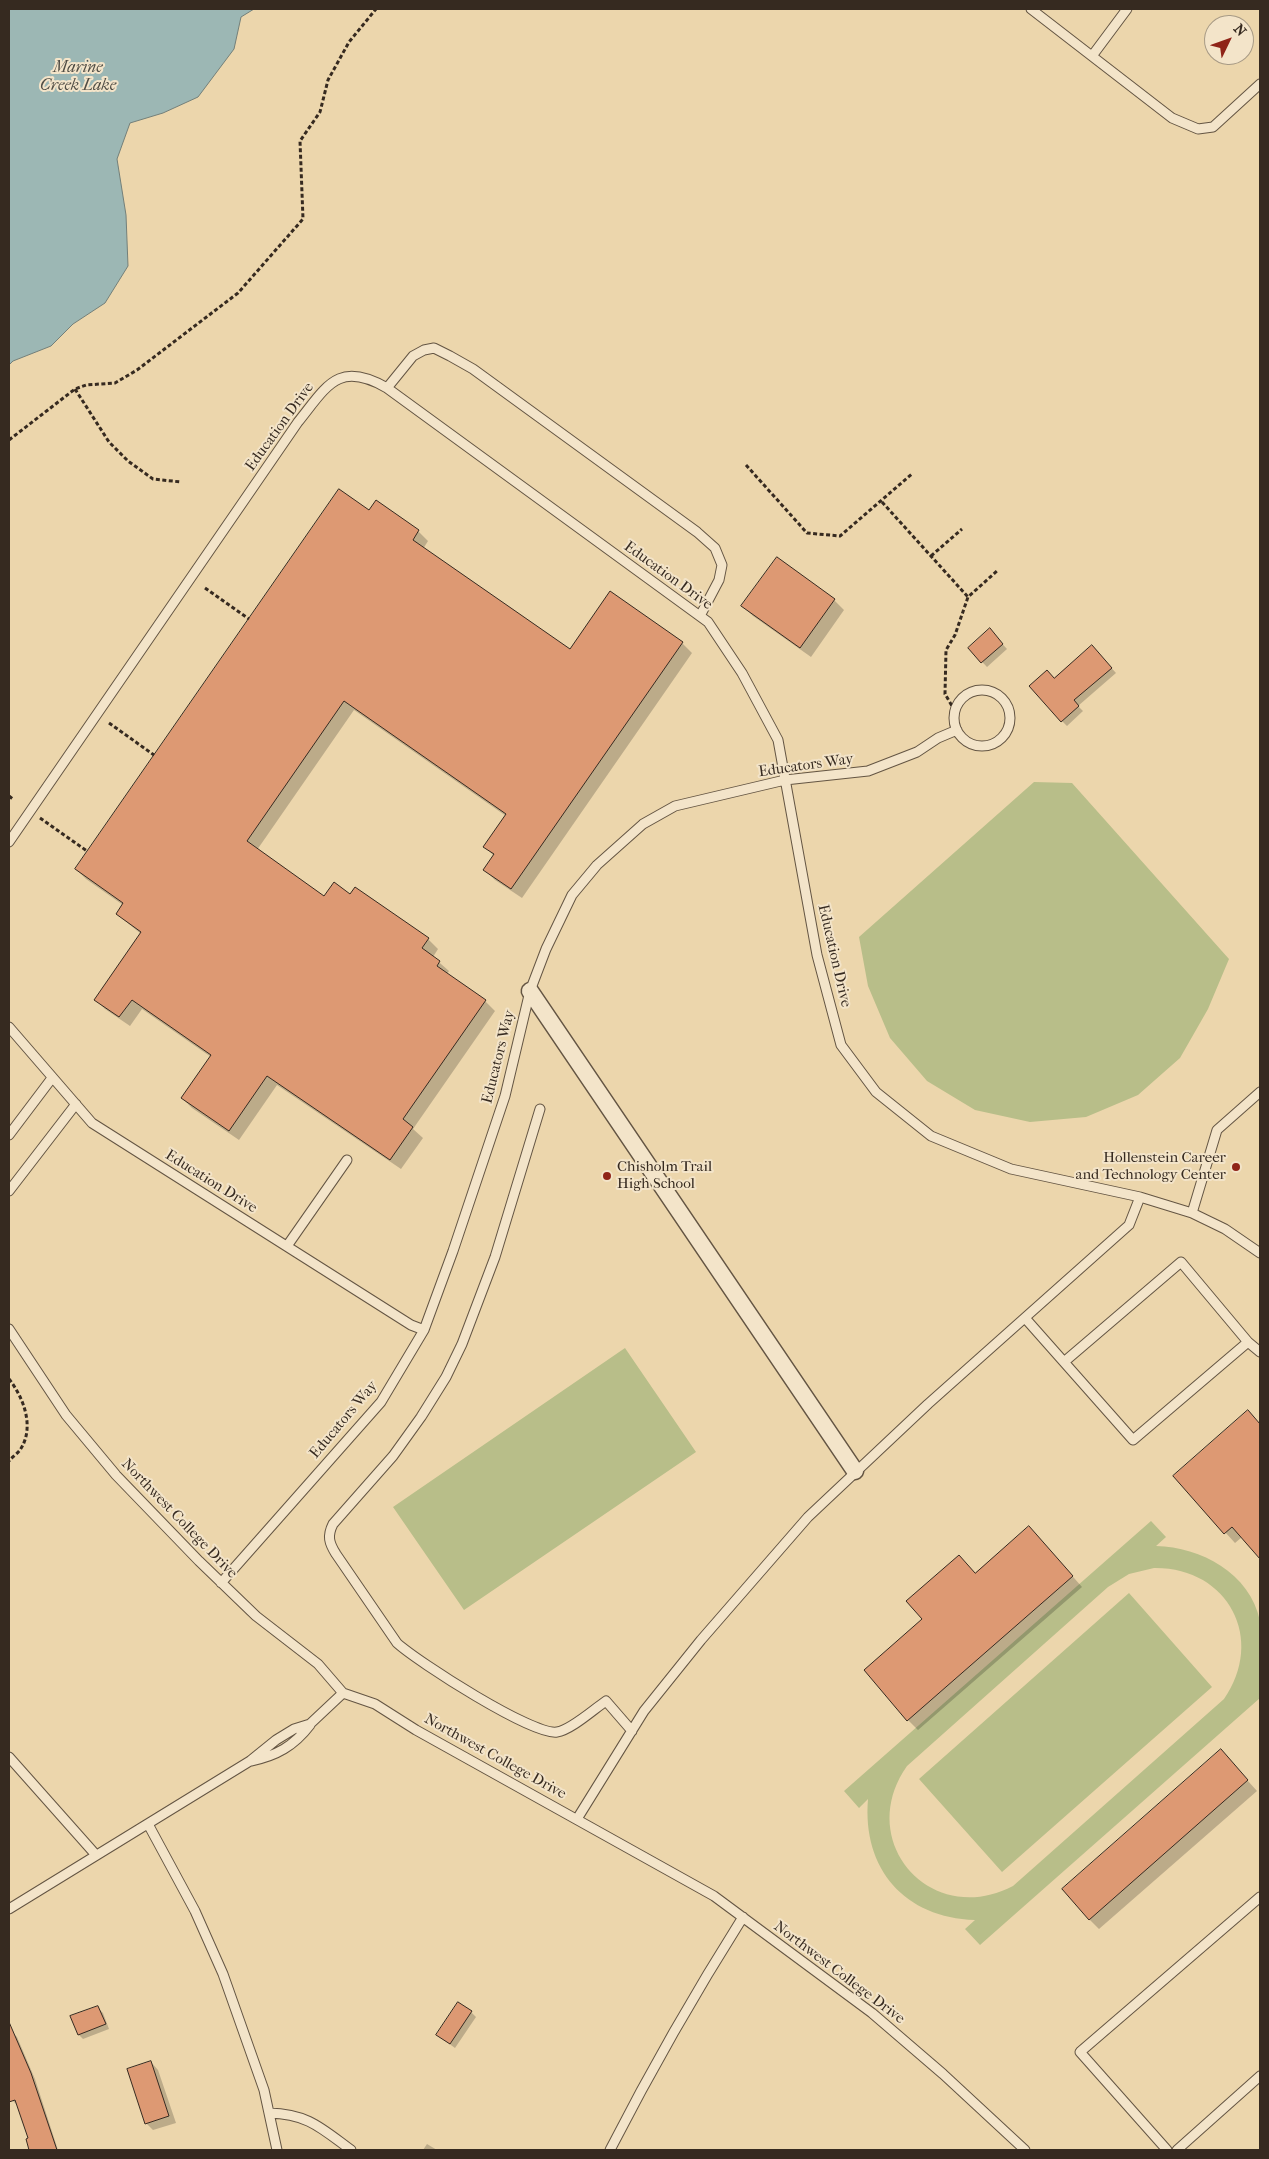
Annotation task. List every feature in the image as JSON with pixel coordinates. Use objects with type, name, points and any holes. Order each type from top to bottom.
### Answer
[{"type":"street","points":[[530,992],[855,1471]]},
{"type":"lane","points":[[1031,9],[1172,118],[1198,129],[1213,127],[1260,84]]},
{"type":"lane","points":[[1092,56],[1127,9]]},
{"type":"lane","points":[[387,388],[413,356],[424,350],[434,348],[473,369],[650,498],[715,548],[722,565],[719,580],[700,616]]},
{"type":"lane","name":"Education Drive","points":[[9,842],[298,422],[333,381],[346,376],[371,378],[708,622],[742,673],[778,740],[817,955],[841,1045],[876,1092],[931,1136],[1011,1169],[1140,1197],[1192,1213],[1225,1229],[1260,1253]]},
{"type":"lane","points":[[972,691],[991,691],[1006,703],[1010,720],[1007,729],[996,742],[987,745],[969,743],[957,730],[954,721],[955,711],[958,703],[972,691]]},
{"type":"lane","name":"Educators Way","points":[[221,1583],[381,1402],[424,1330],[453,1251],[505,1096],[530,992],[546,949],[572,895],[597,865],[643,824],[675,806],[785,780],[868,771],[917,752],[938,738],[957,730]]},
{"type":"lane","name":"Education Drive","points":[[9,1027],[92,1122],[411,1325],[424,1330]]},
{"type":"lane","points":[[9,1135],[52,1078]]},
{"type":"lane","points":[[1192,1213],[1216,1130],[1260,1092]]},
{"type":"lane","points":[[9,1191],[76,1104]]},
{"type":"lane","points":[[540,1109],[495,1258],[462,1344],[446,1377],[421,1418],[393,1456],[332,1524],[329,1538],[333,1549],[397,1643],[429,1667],[499,1709],[546,1731],[560,1732],[606,1701],[632,1731]]},
{"type":"lane","points":[[287,1246],[347,1160]]},
{"type":"lane","points":[[577,1820],[644,1712],[701,1640],[808,1517],[855,1471],[1130,1225],[1140,1197]]},
{"type":"lane","points":[[1064,1362],[1181,1262],[1248,1342],[1260,1352]]},
{"type":"lane","points":[[1024,1318],[1133,1440],[1248,1342]]},
{"type":"lane","name":"Northwest College Drive","points":[[9,1330],[66,1415],[116,1475],[221,1583],[256,1616],[318,1664],[343,1693],[375,1704],[416,1730],[714,1896],[872,2012],[943,2074],[1024,2150]]},
{"type":"lane","points":[[250,1761],[268,1758],[283,1751],[300,1737],[310,1724],[343,1693]]},
{"type":"lane","points":[[9,1909],[250,1761],[276,1740],[294,1729],[310,1724]]},
{"type":"lane","points":[[9,1757],[96,1855]]},
{"type":"lane","points":[[148,1824],[194,1912],[223,1974],[264,2090],[277,2150]]},
{"type":"lane","points":[[1167,2150],[1080,2052],[1260,1897]]},
{"type":"lane","points":[[610,2150],[646,2079],[702,1982],[743,1917]]},
{"type":"lane","points":[[1176,2150],[1260,2076]]},
{"type":"lane","points":[[269,2113],[291,2114],[314,2124],[351,2150]]},
{"type":"path","points":[[9,440],[75,389],[115,383],[137,370],[238,293],[303,219],[300,141],[320,112],[328,80],[349,42],[376,9]]},
{"type":"path","points":[[75,389],[109,442],[128,461],[154,479],[181,482]]},
{"type":"path","points":[[746,465],[807,533],[840,536],[882,502],[913,473]]},
{"type":"path","points":[[882,502],[968,597]]},
{"type":"path","points":[[931,556],[962,529]]},
{"type":"path","points":[[955,711],[945,694],[944,655],[955,635],[968,597],[997,571]]},
{"type":"path","points":[[205,588],[249,619]]},
{"type":"path","points":[[109,723],[154,755]]},
{"type":"path","points":[[9,796],[14,800]]},
{"type":"path","points":[[33,814],[87,851]]},
{"type":"path","points":[[9,1379],[22,1399],[27,1418],[26,1436],[20,1450],[9,1461]]},
{"type":"green space","points":[[1034,782],[1072,783],[1229,959],[1208,1009],[1180,1058],[1138,1095],[1086,1117],[1030,1122],[975,1110],[927,1081],[890,1038],[868,986],[859,937]]},
{"type":"green space","points":[[625,1348],[696,1452],[464,1610],[393,1507]]},
{"type":"green space","points":[[1151,1521],[1166,1537],[1156,1546],[1190,1551],[1221,1566],[1235,1576],[1255,1604],[1260,1621],[1260,1698],[980,1945],[965,1929],[975,1920],[950,1917],[928,1910],[909,1899],[893,1885],[881,1868],[872,1847],[868,1824],[868,1799],[859,1808],[844,1791]],"holes":[[[1154,1568],[1180,1571],[1202,1580],[1220,1593],[1232,1611],[1240,1631],[1241,1653],[1236,1676],[1224,1699],[1013,1886],[983,1896],[954,1896],[929,1887],[909,1870],[896,1848],[890,1822],[893,1794],[907,1766],[1108,1587],[1129,1574]]]},
{"type":"green space","points":[[1129,1593],[1212,1687],[1002,1872],[919,1779]]},
{"type":"water","name":"Marine Creek Lake","points":[[9,9],[254,9],[241,17],[234,49],[198,97],[163,113],[130,123],[117,159],[126,215],[128,266],[105,303],[73,324],[51,346],[13,361],[9,365]]},
{"type":"building","points":[[339,489],[369,510],[376,500],[419,530],[413,540],[570,649],[610,591],[683,642],[511,889],[483,870],[494,854],[483,847],[506,814],[344,701],[247,841],[324,896],[334,882],[350,894],[355,887],[429,938],[422,948],[440,961],[437,966],[486,1000],[403,1119],[413,1127],[390,1160],[267,1076],[229,1131],[181,1098],[211,1055],[132,1000],[119,1017],[94,1000],[141,932],[116,914],[123,903],[75,869]]},
{"type":"building","points":[[777,557],[835,599],[800,648],[741,606]]},
{"type":"building","points":[[990,628],[1003,644],[981,663],[968,648]]},
{"type":"building","points":[[1092,645],[1112,668],[1074,700],[1079,706],[1061,722],[1029,686],[1047,670],[1054,678]]},
{"type":"building","points":[[1248,1410],[1260,1424],[1260,1559],[1232,1527],[1224,1534],[1173,1476]]},
{"type":"building","points":[[1029,1526],[1073,1576],[907,1721],[864,1670],[922,1619],[906,1601],[959,1555],[975,1573]]},
{"type":"building","points":[[1221,1749],[1248,1780],[1089,1920],[1062,1889]]},
{"type":"building","points":[[458,2002],[472,2011],[450,2044],[436,2035]]},
{"type":"building","points":[[98,2006],[106,2024],[78,2035],[70,2016]]},
{"type":"building","points":[[9,2022],[31,2073],[57,2150],[29,2150],[26,2139],[28,2138],[15,2100],[9,2102]]},
{"type":"building","points":[[151,2061],[169,2116],[145,2124],[127,2069]]},
{"type":"place","name":"Hollenstein Career and Technology Center","points":[[1236,1167]]},
{"type":"place","name":"Chisholm Trail High School","points":[[607,1176]]}]
